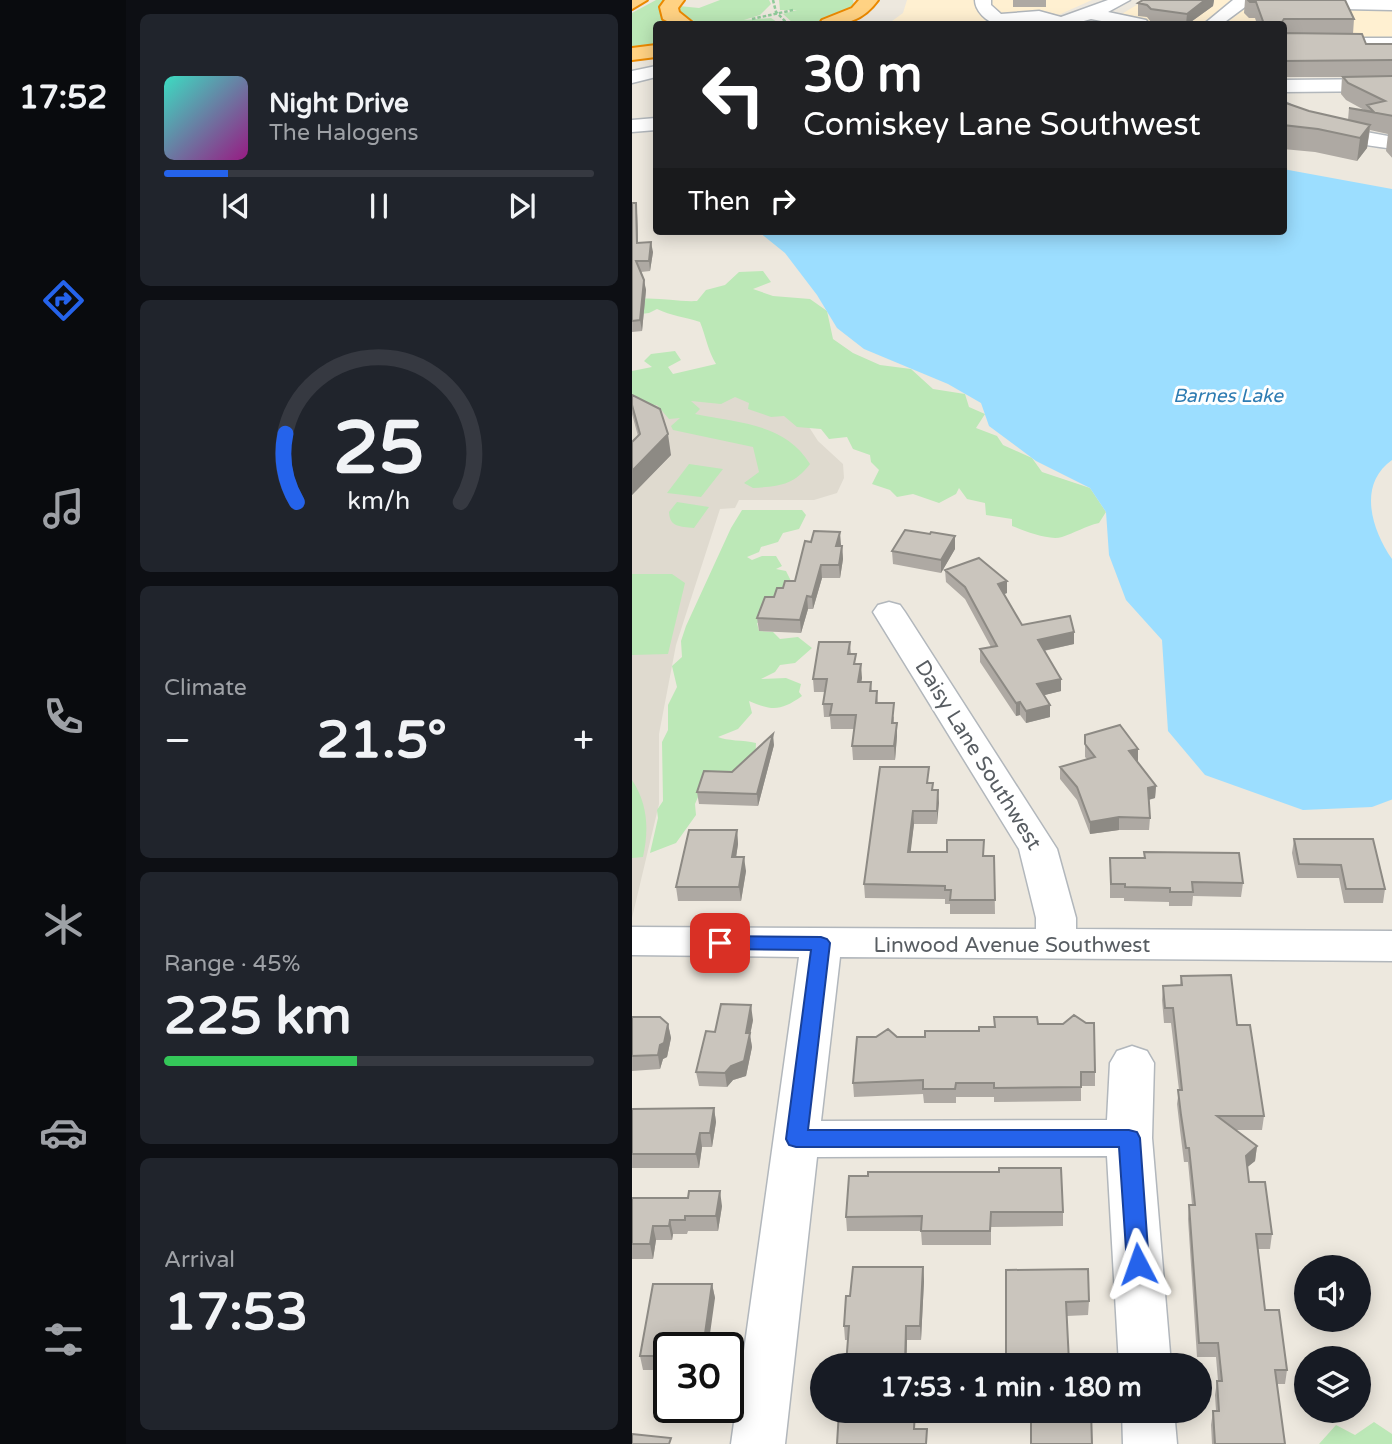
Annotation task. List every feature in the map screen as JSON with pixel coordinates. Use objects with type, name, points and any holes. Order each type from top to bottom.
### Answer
[{"type":"highway","points":[[632,3],[638,0]]},
{"type":"highway","points":[[675,0],[669,7],[670,15],[680,21]]},
{"type":"highway","points":[[836,21],[859,12],[873,1],[881,13],[865,21]]},
{"type":"highway","points":[[632,54],[653,51]]},
{"type":"street","points":[[1068,21],[1122,0]]},
{"type":"street","points":[[1214,0],[1239,4],[1322,1],[1392,5]]},
{"type":"street","points":[[985,5],[1049,10],[1070,2],[1097,12],[1134,17]]},
{"type":"street","points":[[1216,21],[1239,4]]},
{"type":"street","points":[[985,5],[997,19],[1039,16],[1052,21]]},
{"type":"street","points":[[1287,43],[1392,43]]},
{"type":"street","points":[[632,77],[653,73]]},
{"type":"street","points":[[1287,86],[1392,85]]},
{"type":"street","points":[[1287,111],[1298,121],[1312,128],[1392,143]]},
{"type":"street","points":[[632,126],[653,124]]},
{"type":"street","name":"Daisy Lane Southwest","points":[[889,612],[1038,849],[1056,918],[1056,945]]},
{"type":"street","name":"Linwood Avenue Southwest","points":[[632,941],[1392,946]]},
{"type":"street","points":[[758,1444],[821,943]]},
{"type":"street","points":[[1132,1063],[1129,1138],[1144,1353]]},
{"type":"street","points":[[796,1139],[1129,1138]]},
{"type":"street","points":[[1149,1423],[1151,1444]]},
{"type":"path","points":[[773,0],[777,13],[785,21]]},
{"type":"path","points":[[752,19],[793,10]]},
{"type":"shaded area","points":[[907,0],[1092,0],[1054,17],[1037,21],[892,21],[903,13]]},
{"type":"shaded area","points":[[1145,0],[1392,0],[1392,52],[1287,25],[1287,21],[1101,21],[1120,15]]},
{"type":"shaded area","points":[[738,379],[798,410],[818,441],[843,464],[844,478],[837,493],[814,500],[739,500],[735,508],[720,509],[676,645],[659,734],[659,804],[632,918],[632,380]]},
{"type":"green space","points":[[656,0],[667,0],[661,10],[670,21],[653,21],[653,48],[632,51],[632,13]]},
{"type":"green space","points":[[720,0],[769,0],[771,4],[760,15],[744,20],[771,18],[776,21],[694,21],[678,12],[679,6],[699,8]]},
{"type":"green space","points":[[779,0],[853,0],[854,6],[826,21],[791,21],[783,14],[797,10],[780,10]]},
{"type":"green space","points":[[763,271],[771,282],[753,289],[773,296],[810,299],[827,311],[833,339],[853,353],[880,365],[911,369],[933,389],[965,394],[969,407],[985,414],[976,428],[997,436],[1003,445],[1032,458],[1042,472],[1090,488],[1106,512],[1099,523],[1062,537],[1051,538],[1012,526],[1012,519],[986,515],[985,503],[967,499],[959,488],[956,494],[939,503],[913,494],[897,497],[890,490],[872,484],[879,470],[871,462],[870,455],[853,449],[847,437],[829,439],[821,429],[797,427],[784,416],[771,417],[748,409],[749,403],[735,397],[721,404],[691,401],[700,409],[695,414],[759,427],[788,440],[810,464],[798,477],[785,484],[753,488],[744,483],[759,472],[753,447],[673,430],[671,426],[680,418],[669,419],[657,405],[632,409],[632,371],[652,367],[644,361],[651,354],[675,351],[681,360],[668,367],[673,374],[716,364],[700,322],[657,309],[632,315],[638,299],[697,301],[706,290],[725,285],[739,272]]},
{"type":"green space","points":[[689,464],[723,469],[701,497],[667,493]]},
{"type":"green space","points":[[677,502],[709,507],[694,528],[680,526],[671,521],[669,512]]},
{"type":"green space","points":[[742,510],[802,510],[806,515],[799,529],[783,533],[778,542],[761,547],[759,552],[747,557],[752,560],[762,556],[776,556],[782,566],[776,569],[786,571],[792,583],[774,619],[757,623],[759,631],[773,632],[780,639],[798,637],[812,648],[795,663],[780,665],[775,672],[761,679],[786,678],[801,684],[799,692],[802,696],[788,705],[776,708],[749,701],[752,713],[738,729],[718,737],[756,743],[755,763],[701,790],[695,804],[696,815],[676,843],[650,853],[658,818],[657,810],[663,801],[662,742],[668,730],[668,705],[677,687],[672,666],[682,657],[681,641],[686,626]]},
{"type":"green space","points":[[632,574],[672,574],[685,583],[668,654],[632,655]]},
{"type":"green space","points":[[632,780],[644,808],[646,837],[643,857],[632,858]]},
{"type":"green space","points":[[1374,1422],[1392,1434],[1392,1444],[1319,1444],[1336,1425],[1355,1435]]},
{"type":"water","name":"Barnes Lake","points":[[1287,170],[1392,189],[1392,460],[1381,470],[1374,482],[1371,508],[1379,535],[1392,559],[1393,799],[1372,807],[1303,810],[1205,775],[1168,731],[1162,640],[1126,600],[1109,555],[1106,512],[1090,488],[1036,461],[989,426],[981,403],[948,384],[864,349],[837,328],[817,295],[785,253],[763,235],[1287,235]]},
{"type":"building","points":[[1143,0],[1205,0],[1187,14],[1151,9],[1138,3]]},
{"type":"building","points":[[1248,0],[1345,0],[1354,19],[1263,21],[1256,2]]},
{"type":"building","points":[[1287,33],[1362,34],[1366,44],[1393,44],[1393,60],[1287,61]]},
{"type":"building","points":[[1393,76],[1393,116],[1349,108],[1374,112],[1367,105],[1385,101],[1348,83],[1343,77]]},
{"type":"building","points":[[1287,103],[1370,125],[1360,138],[1287,125]]},
{"type":"building","points":[[632,203],[636,203],[637,243],[651,242],[649,261],[636,261],[644,280],[640,320],[632,321]]},
{"type":"building","points":[[632,395],[660,409],[668,434],[632,471],[632,442],[640,434]]},
{"type":"building","points":[[905,530],[955,536],[941,560],[892,551]]},
{"type":"building","points":[[814,531],[840,532],[836,546],[842,546],[839,565],[821,565],[812,597],[807,596],[800,620],[757,618],[765,597],[774,597],[777,588],[783,588],[785,581],[795,581],[805,541],[811,542]]},
{"type":"building","points":[[979,558],[1007,581],[998,584],[1022,625],[1070,616],[1074,632],[1038,640],[1061,679],[1037,684],[1050,705],[1026,711],[1020,702],[1016,703],[980,649],[997,646],[965,587],[945,570]]},
{"type":"building","points":[[819,642],[850,642],[848,654],[856,654],[854,664],[861,664],[858,682],[871,682],[870,691],[877,691],[876,703],[894,703],[892,723],[897,723],[894,746],[852,746],[856,715],[830,715],[832,704],[823,704],[827,679],[813,679]]},
{"type":"building","points":[[1120,725],[1138,749],[1129,751],[1156,786],[1148,788],[1150,818],[1119,817],[1090,822],[1077,787],[1060,767],[1095,757],[1085,744],[1085,735]]},
{"type":"building","points":[[773,734],[757,794],[697,792],[704,771],[732,772]]},
{"type":"building","points":[[880,767],[929,767],[927,783],[933,783],[932,790],[938,790],[937,811],[913,811],[908,852],[947,852],[947,840],[984,840],[983,856],[994,856],[995,900],[950,900],[951,890],[945,890],[945,886],[864,884]]},
{"type":"building","points":[[689,830],[737,830],[732,857],[744,857],[739,887],[676,887]]},
{"type":"building","points":[[1294,839],[1373,839],[1385,889],[1346,889],[1341,865],[1299,864]]},
{"type":"building","points":[[1144,852],[1239,853],[1243,883],[1192,882],[1193,892],[1170,892],[1170,888],[1111,884],[1110,858],[1145,858]]},
{"type":"building","points":[[1231,975],[1237,1025],[1250,1025],[1264,1116],[1217,1116],[1257,1146],[1246,1156],[1249,1182],[1265,1182],[1272,1234],[1256,1234],[1265,1310],[1279,1310],[1287,1370],[1275,1370],[1285,1444],[1215,1444],[1213,1411],[1219,1411],[1217,1381],[1222,1381],[1218,1343],[1199,1343],[1189,1205],[1195,1205],[1189,1148],[1186,1148],[1178,1090],[1182,1090],[1173,1008],[1165,1008],[1163,986],[1182,985],[1181,976]]},
{"type":"building","points":[[721,1004],[751,1005],[746,1033],[750,1033],[744,1061],[731,1066],[725,1073],[696,1072],[706,1031],[715,1032]]},
{"type":"building","points":[[1074,1015],[1086,1023],[1094,1023],[1095,1072],[1081,1072],[1081,1087],[994,1088],[994,1083],[956,1083],[955,1089],[923,1089],[923,1080],[853,1083],[857,1037],[876,1037],[888,1029],[897,1037],[925,1037],[925,1031],[979,1031],[979,1027],[995,1027],[994,1017],[1037,1017],[1038,1024],[1063,1024]]},
{"type":"building","points":[[632,1017],[660,1017],[668,1024],[658,1055],[632,1056]]},
{"type":"building","points":[[714,1108],[710,1133],[700,1133],[696,1154],[632,1154],[632,1109]]},
{"type":"building","points":[[999,1168],[1061,1168],[1063,1212],[991,1212],[990,1231],[921,1231],[922,1216],[846,1217],[849,1176],[868,1176],[868,1172],[999,1172]]},
{"type":"building","points":[[689,1191],[720,1191],[716,1216],[685,1216],[685,1220],[670,1220],[669,1226],[653,1226],[650,1244],[632,1244],[632,1198],[688,1198]]},
{"type":"building","points":[[853,1267],[923,1267],[920,1326],[906,1326],[905,1353],[847,1353],[849,1326],[844,1326],[846,1296],[850,1296]]},
{"type":"building","points":[[1088,1269],[1089,1301],[1066,1302],[1069,1353],[1006,1353],[1006,1270]]},
{"type":"building","points":[[653,1284],[712,1284],[705,1332],[653,1332],[653,1356],[640,1356]]},
{"type":"building","points":[[838,1423],[914,1423],[914,1429],[927,1429],[926,1444],[837,1444]]},
{"type":"building","points":[[1031,1423],[1091,1423],[1092,1444],[1031,1444]]},
{"type":"building","points":[[632,1434],[671,1438],[669,1444],[632,1444]]},
{"type":"route","points":[[720,943],[821,943],[796,1139],[1129,1138],[1138,1264]]}]
